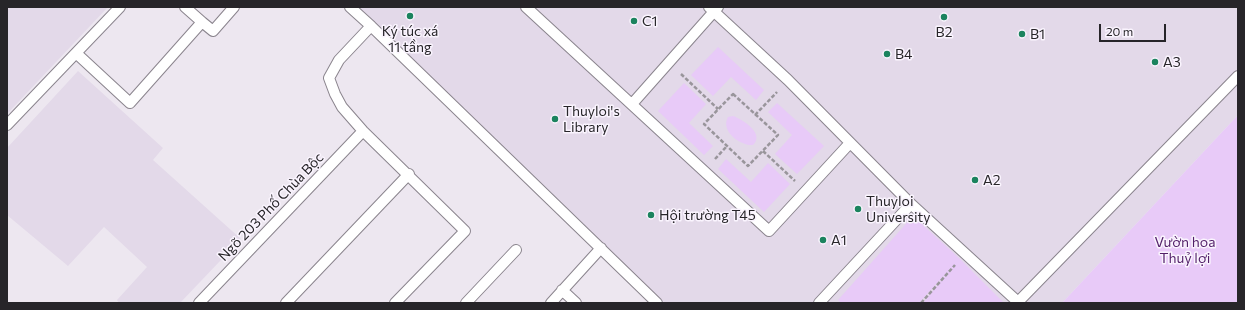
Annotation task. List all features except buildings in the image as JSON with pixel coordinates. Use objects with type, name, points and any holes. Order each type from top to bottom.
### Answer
[{"type":"lane","points":[[7,125],[120,7]]},
{"type":"lane","points":[[185,7],[213,31],[234,7]]},
{"type":"lane","points":[[350,7],[657,303]]},
{"type":"lane","points":[[526,7],[769,231],[850,143]]},
{"type":"lane","points":[[632,104],[714,9],[788,80],[911,204],[1018,303],[1238,76]]},
{"type":"lane","points":[[76,53],[130,103],[202,22]]},
{"type":"lane","points":[[371,26],[339,60],[329,78],[335,94],[342,107],[363,131],[409,174],[465,231],[395,303]]},
{"type":"lane","name":"Ngõ 203 Phố Chùa Bộc","points":[[199,303],[363,131]]},
{"type":"lane","points":[[286,303],[409,174]]},
{"type":"lane","points":[[819,303],[911,204]]},
{"type":"lane","points":[[551,303],[601,248]]},
{"type":"lane","points":[[466,303],[516,250]]},
{"type":"lane","points":[[562,290],[576,303]]},
{"type":"path","points":[[668,63],[718,109]]},
{"type":"path","points":[[755,115],[788,80]]},
{"type":"path","points":[[733,94],[755,115],[778,135],[748,166],[704,124],[733,94]]},
{"type":"path","points":[[763,151],[806,191]]},
{"type":"path","points":[[921,303],[955,264]]},
{"type":"shaded area","points":[[7,7],[108,7],[7,114]]},
{"type":"shaded area","name":"Thuyloi University","points":[[352,7],[1238,7],[1238,115],[1062,303],[665,303]]},
{"type":"shaded area","points":[[78,71],[163,148],[153,160],[241,239],[180,303],[119,303],[117,300],[147,267],[104,227],[68,266],[7,215],[7,148]]},
{"type":"green space","points":[[718,47],[764,90],[756,100],[731,77],[713,96],[691,75]]},
{"type":"green space","points":[[684,83],[706,104],[689,123],[713,146],[704,155],[658,111]]},
{"type":"green space","points":[[777,103],[824,146],[797,174],[775,154],[792,135],[768,112]]},
{"type":"green space","name":"Vườn hoa Thuỷ lợi","points":[[1238,115],[1238,303],[1062,303]]},
{"type":"green space","points":[[733,116],[747,124],[755,132],[756,141],[753,145],[742,143],[733,137],[729,132],[726,122],[728,117]]},
{"type":"green space","points":[[726,159],[751,182],[768,163],[790,184],[764,212],[718,169]]},
{"type":"green space","points":[[913,216],[960,259],[1004,303],[923,303],[952,267],[919,303],[841,303],[838,300]]},
{"type":"place","name":"Ký túc xá 11 tầng","points":[[410,16]]},
{"type":"place","name":"B2","points":[[944,17]]},
{"type":"place","name":"C1","points":[[634,21]]},
{"type":"place","name":"B1","points":[[1022,34]]},
{"type":"place","name":"B4","points":[[887,54]]},
{"type":"place","name":"A3","points":[[1155,62]]},
{"type":"place","name":"Thuyloi's Library","points":[[555,119]]},
{"type":"place","name":"A2","points":[[975,180]]},
{"type":"place","name":"Thuyloi University","points":[[858,209]]},
{"type":"place","name":"Hội trường T45","points":[[651,215]]},
{"type":"place","name":"A1","points":[[823,240]]}]
